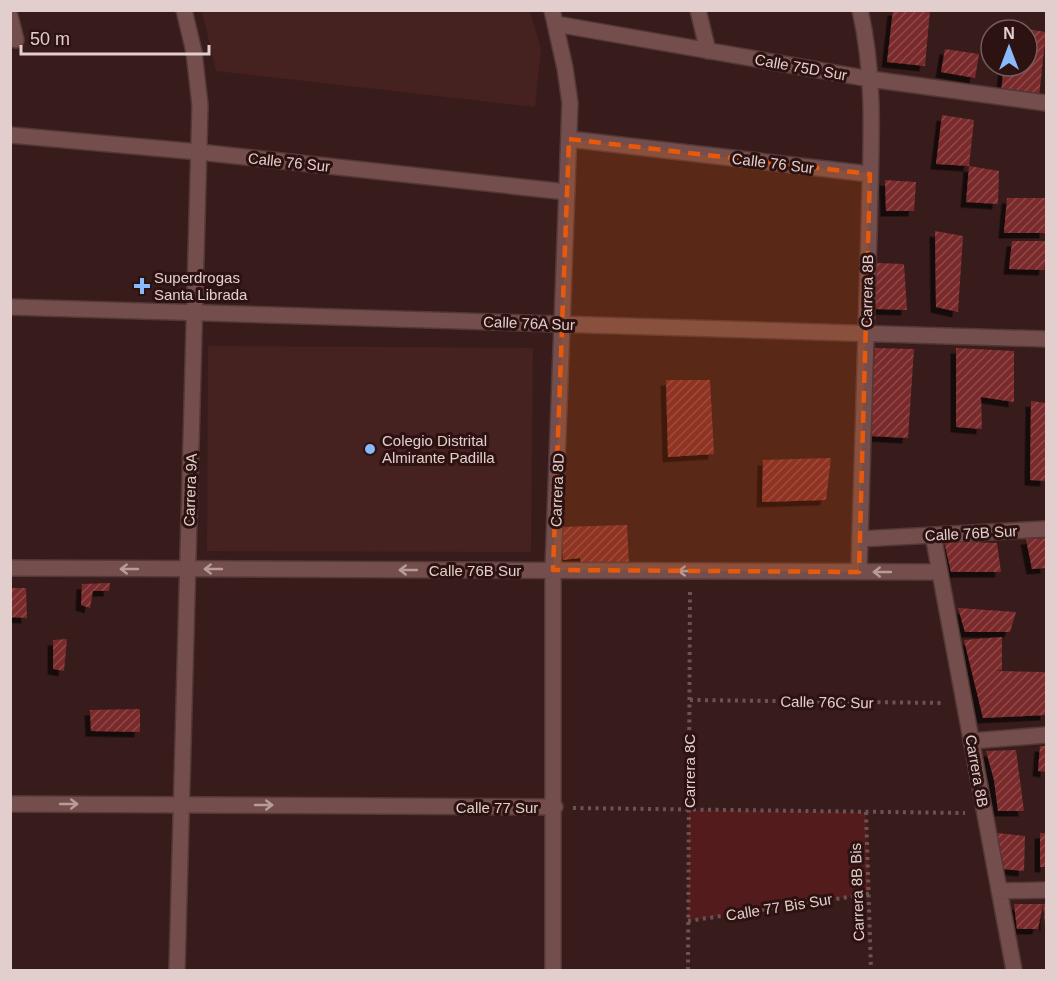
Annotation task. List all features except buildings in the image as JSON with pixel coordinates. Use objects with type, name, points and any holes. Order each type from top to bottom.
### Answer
[{"type":"street","name":"Carrera 9A","points":[[177,970],[199,152],[198,77],[184,10]]},
{"type":"street","points":[[698,10],[708,51]]},
{"type":"street","name":"Carrera 8B","points":[[859,572],[870,174],[870,79],[860,10]]},
{"type":"street","points":[[10,16],[16,40]]},
{"type":"street","name":"Calle 75D Sur","points":[[554,17],[708,51],[870,79],[1047,103]]},
{"type":"street","name":"Carrera 8D","points":[[553,970],[555,807],[553,570],[570,103],[554,17]]},
{"type":"street","name":"Calle 76 Sur","points":[[10,135],[199,152],[567,192]]},
{"type":"street","name":"Calle 76 Sur","points":[[569,139],[870,174]]},
{"type":"street","name":"Calle 76A Sur","points":[[10,307],[1047,339]]},
{"type":"street","name":"Calle 76B Sur","points":[[860,539],[1047,529]]},
{"type":"street","name":"Carrera 8B","points":[[933,535],[1014,970]]},
{"type":"street","name":"Calle 76B Sur","points":[[10,568],[940,572]]},
{"type":"street","points":[[971,741],[1047,735]]},
{"type":"street","name":"Calle 77 Sur","points":[[10,804],[555,807]]},
{"type":"street","points":[[999,891],[1047,890]]},
{"type":"path","name":"Carrera 8C","points":[[688,970],[690,571]]},
{"type":"path","name":"Calle 76C Sur","points":[[690,700],[964,703]]},
{"type":"path","name":"Calle 77 Sur","points":[[555,807],[984,813]]},
{"type":"path","name":"Carrera 8B Bis","points":[[866,812],[871,970]]},
{"type":"path","name":"Calle 77 Bis Sur","points":[[688,921],[869,894]]},
{"type":"highlighted area","points":[[569,139],[870,174],[859,572],[553,570]]},
{"type":"shaded area","points":[[202,11],[530,11],[541,50],[535,107],[216,71]]},
{"type":"shaded area","name":"Colegio Distrital Almirante Padilla","points":[[208,346],[533,348],[531,552],[207,551]]},
{"type":"shaded area","points":[[689,810],[866,812],[869,894],[688,921]]},
{"type":"place","name":"Superdrogas Santa Librada","points":[[142,286]]},
{"type":"place","name":"Colegio Distrital Almirante Padilla","points":[[370,449]]}]
